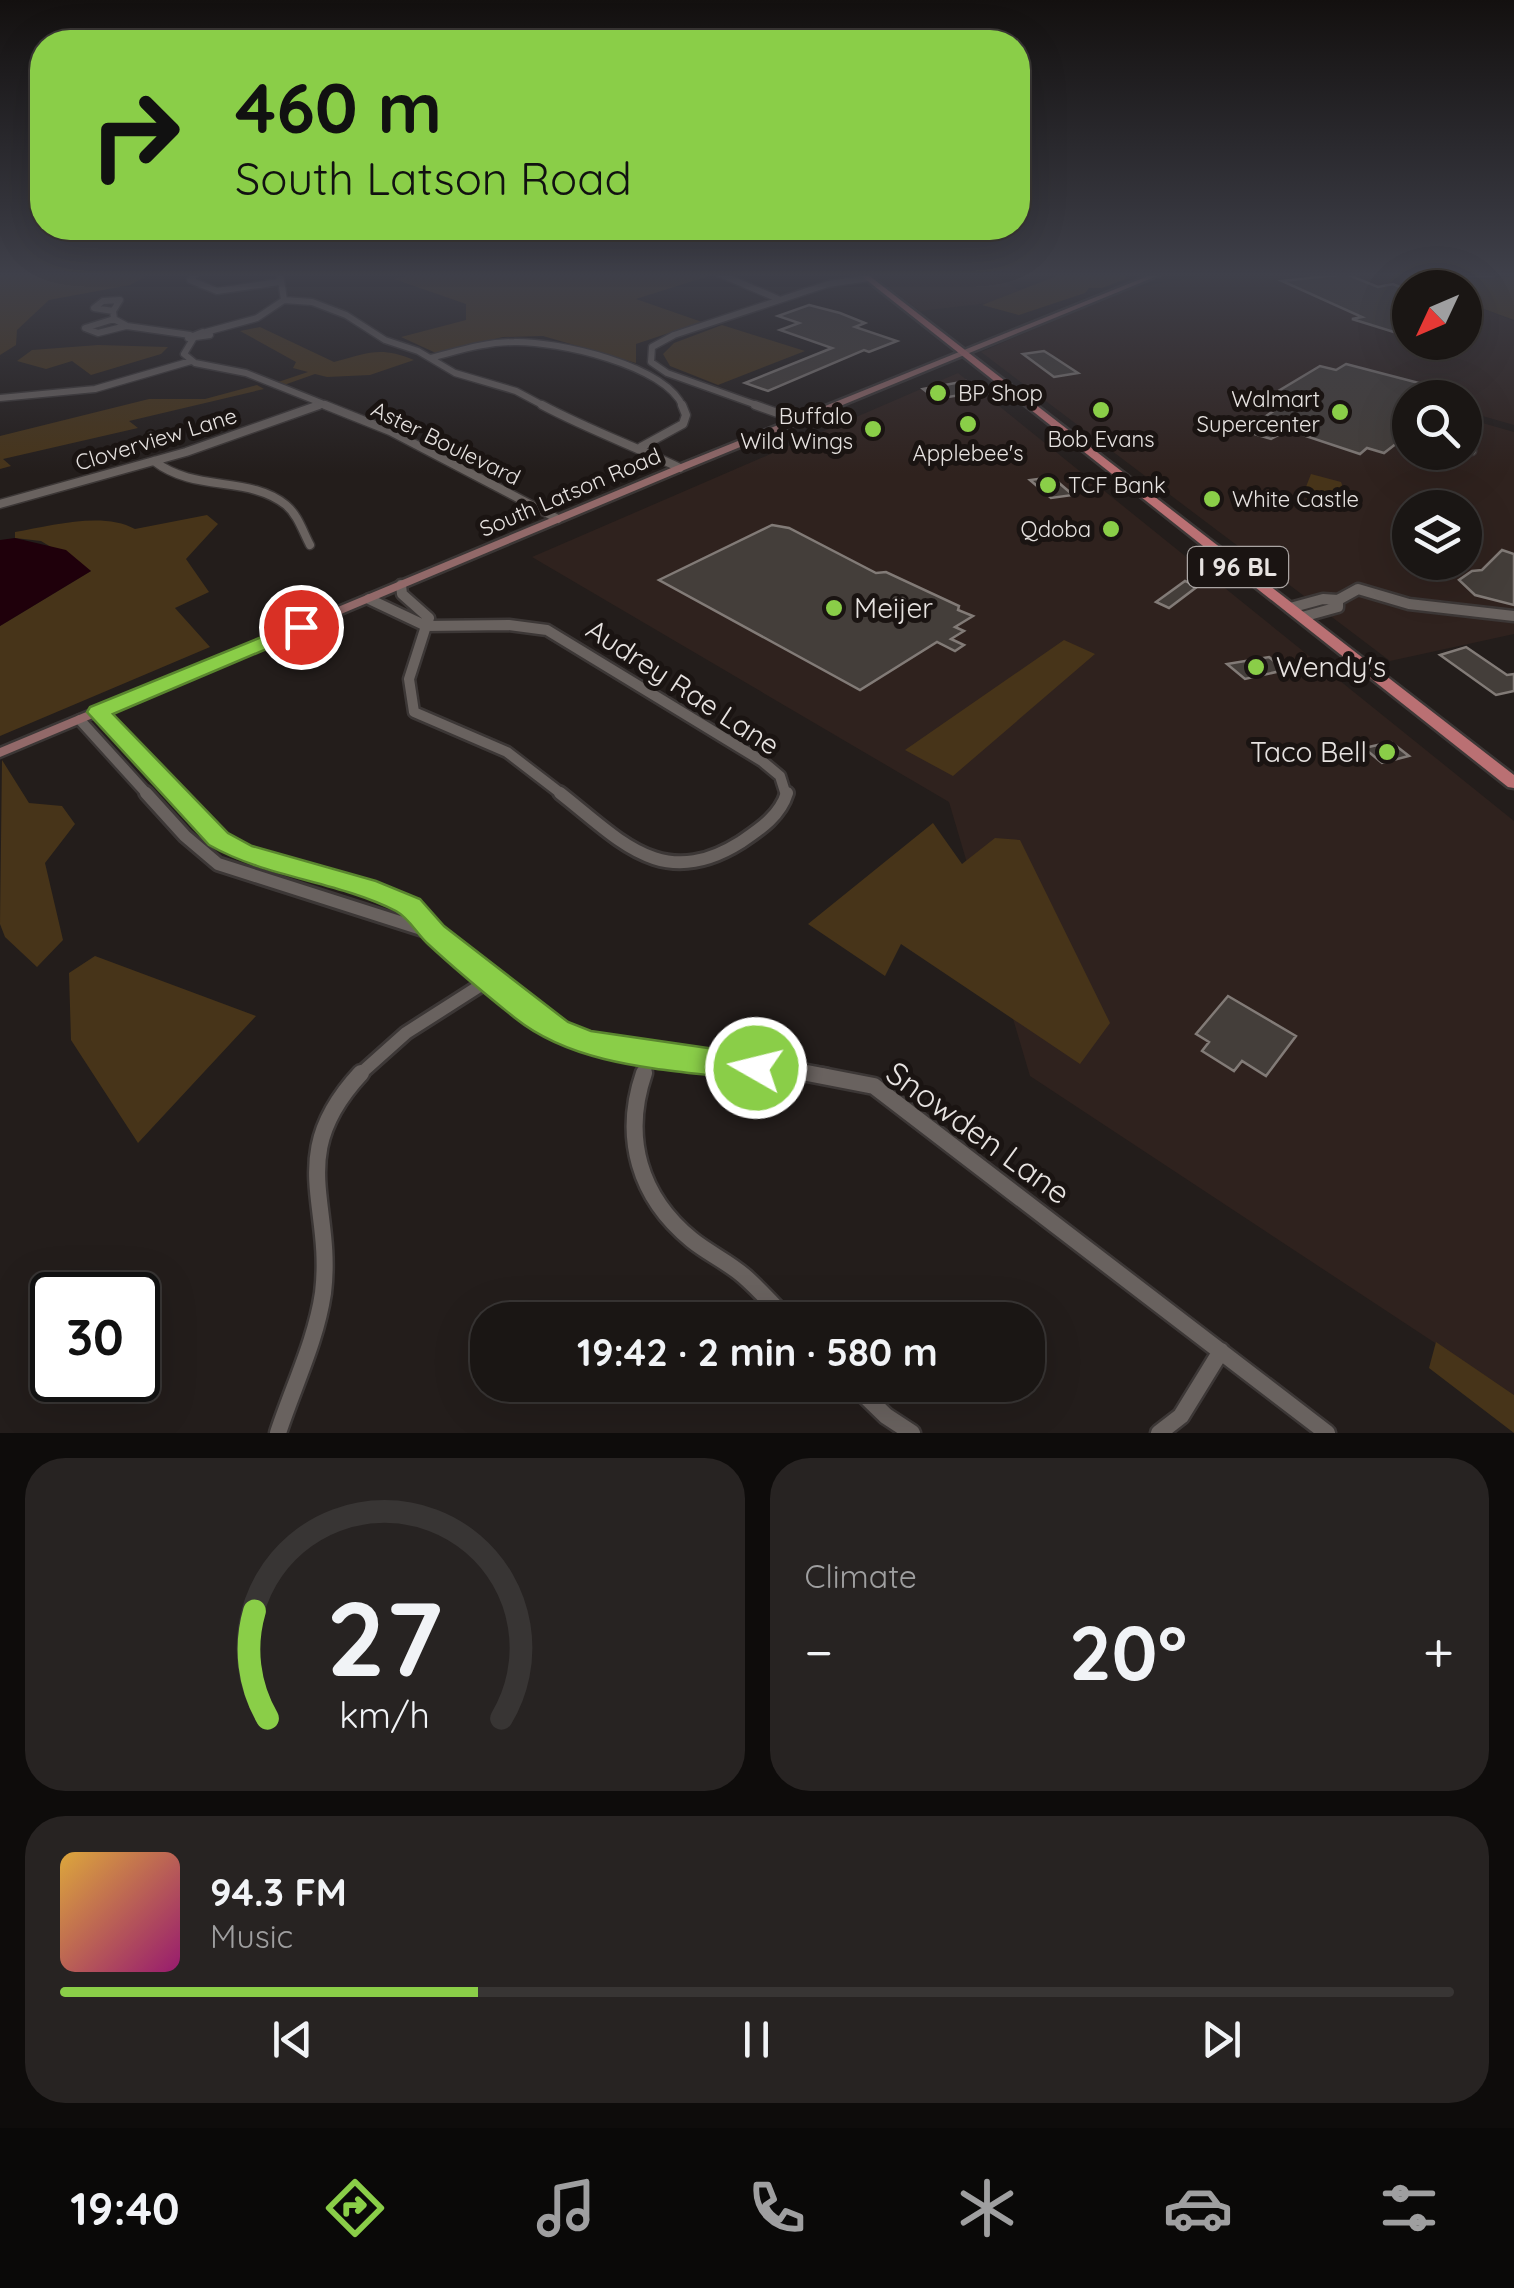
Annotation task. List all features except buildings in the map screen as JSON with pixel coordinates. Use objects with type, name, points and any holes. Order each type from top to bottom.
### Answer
[{"type":"main road","name":"I 96 BL","points":[[948,341],[1514,783]]},
{"type":"main road","name":"South Latson Road","points":[[0,752],[990,341]]},
{"type":"street","points":[[190,341],[184,354],[192,361]]},
{"type":"street","points":[[388,341],[454,372],[516,391],[585,428],[640,447],[680,468]]},
{"type":"street","points":[[660,341],[649,355],[667,373],[797,420]]},
{"type":"street","points":[[430,358],[491,343],[514,342],[572,350],[619,365],[678,394],[686,415],[683,424],[640,447]]},
{"type":"street","points":[[0,398],[95,389],[192,361]]},
{"type":"street","name":"Aster Boulevard","points":[[192,361],[204,367],[246,373],[390,431],[558,519]]},
{"type":"street","name":"Cloverview Lane","points":[[0,504],[154,461],[320,405]]},
{"type":"street","points":[[154,461],[183,480],[276,498],[292,510],[310,546]]},
{"type":"street","points":[[401,585],[402,594],[429,618],[426,626]]},
{"type":"street","points":[[1290,608],[1323,599],[1338,600],[1358,589],[1409,604],[1514,616]]},
{"type":"street","name":"Audrey Rae Lane","points":[[369,598],[387,603],[414,623],[426,626],[526,626],[570,640],[762,761],[780,776],[787,794],[782,806],[770,822],[714,860],[688,865],[660,862],[640,854],[507,752],[414,712],[407,700],[407,682],[426,626]]},
{"type":"street","points":[[1302,617],[1338,606],[1338,600]]},
{"type":"street","name":"Snowden Lane","points":[[98,712],[188,808],[231,847],[366,888],[410,906],[434,934],[558,1031],[588,1043],[847,1078],[874,1086],[1327,1433]]},
{"type":"street","name":"Snowden Lane","points":[[80,720],[168,818],[218,864],[434,934]]},
{"type":"street","points":[[119,764],[139,755]]},
{"type":"street","points":[[168,818],[188,808]]},
{"type":"street","points":[[300,891],[314,874]]},
{"type":"street","points":[[278,1433],[324,1282],[316,1164],[327,1124],[346,1091],[370,1062],[410,1029],[489,980]]},
{"type":"street","points":[[651,1053],[634,1096],[632,1144],[649,1195],[688,1237],[742,1275],[770,1302]]},
{"type":"street","points":[[1159,1433],[1181,1416],[1221,1351]]},
{"type":"street","points":[[872,1402],[912,1433]]},
{"type":"shaded area","points":[[0,341],[16,341],[16,345],[0,355]]},
{"type":"shaded area","points":[[258,341],[289,341],[334,362],[383,352],[414,360],[370,375],[315,374],[284,385],[278,382],[308,372],[293,368],[296,362]]},
{"type":"shaded area","points":[[409,341],[487,341],[436,353]]},
{"type":"shaded area","points":[[560,341],[645,341],[636,344],[636,363]]},
{"type":"shaded area","points":[[773,341],[805,351],[718,385],[670,366],[663,354],[674,343]]},
{"type":"shaded area","points":[[1007,341],[1392,341],[1392,360],[1482,360],[1482,341],[1514,341],[1514,425],[1482,416],[1482,380],[1392,380],[1392,470],[1482,470],[1482,423],[1514,432],[1514,634],[1390,661],[981,352]]},
{"type":"shaded area","points":[[98,345],[168,347],[161,354],[91,375],[72,361],[46,369],[17,361],[32,350]]},
{"type":"shaded area","points":[[958,373],[1514,821],[1514,1395],[1030,1076],[949,802],[532,557]]},
{"type":"shaded area","points":[[257,385],[264,389],[129,421],[138,428],[3,459],[11,466],[0,469],[0,436],[149,399],[205,399]]},
{"type":"shaded area","points":[[1311,474],[1341,482],[1344,490],[1323,509],[1308,503],[1304,492]]},
{"type":"shaded area","points":[[207,515],[218,524],[186,559],[209,592],[175,608],[210,647],[0,736],[0,626],[91,571],[41,541],[15,538],[15,532],[92,520],[135,529]]},
{"type":"shaded area","points":[[15,538],[66,550],[91,571],[0,626],[0,540]]},
{"type":"shaded area","points":[[1064,640],[1095,654],[953,776],[905,750]]},
{"type":"shaded area","points":[[2,760],[29,803],[62,806],[75,824],[45,863],[63,940],[37,967],[5,937],[0,924]]},
{"type":"shaded area","points":[[933,823],[962,864],[995,838],[1020,840],[1110,1023],[1080,1064],[901,944],[885,976],[808,924]]},
{"type":"shaded area","points":[[95,956],[256,1016],[138,1143],[71,1040],[69,973]]},
{"type":"shaded area","points":[[1436,1342],[1514,1395],[1514,1433],[1429,1368]]},
{"type":"place","name":"BP Shop","points":[[938,393]]},
{"type":"place","name":"Bob Evans","points":[[1101,410]]},
{"type":"place","name":"Walmart Supercenter","points":[[1340,412]]},
{"type":"place","name":"Applebee's","points":[[968,424]]},
{"type":"place","name":"Buffalo Wild Wings","points":[[873,429]]},
{"type":"place","name":"TCF Bank","points":[[1048,485]]},
{"type":"place","name":"White Castle","points":[[1212,499]]},
{"type":"place","name":"Qdoba","points":[[1111,529]]},
{"type":"place","name":"Meijer","points":[[834,608]]},
{"type":"place","name":"Wendy's","points":[[1256,667]]},
{"type":"place","name":"Taco Bell","points":[[1387,752]]},
{"type":"route","points":[[301,627],[98,712],[218,839],[243,853],[366,888],[410,906],[426,920],[434,934],[528,1012],[558,1031],[588,1043],[756,1068]]}]
